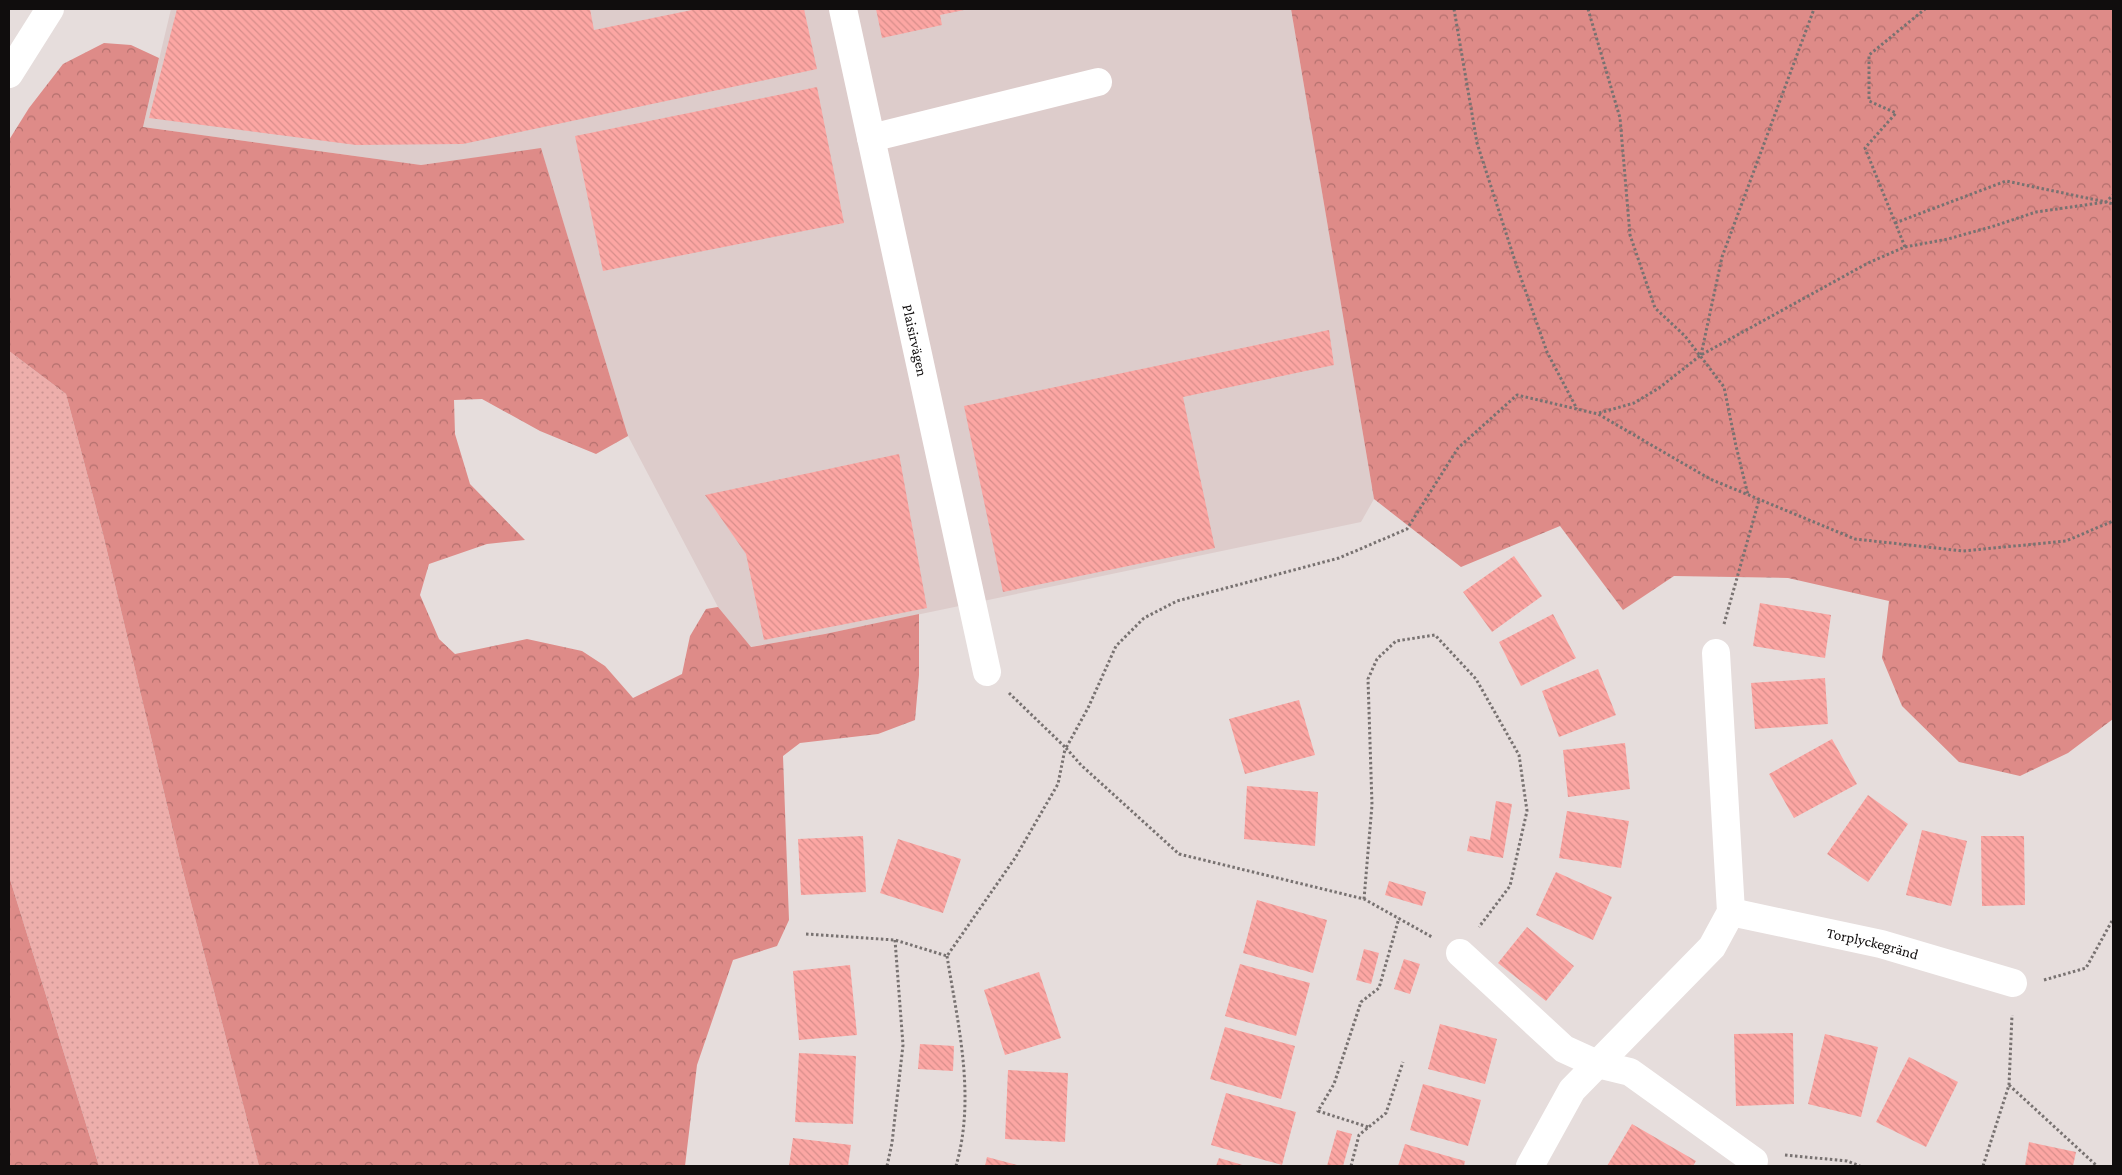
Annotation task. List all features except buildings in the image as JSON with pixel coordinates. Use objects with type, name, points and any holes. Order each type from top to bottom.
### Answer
[{"type":"street","points":[[9,74],[50,9]]},
{"type":"street","name":"Plaisirvägen","points":[[843,9],[987,672]]},
{"type":"street","points":[[871,138],[1098,82]]},
{"type":"street","points":[[1530,1166],[1572,1090],[1712,947],[1731,912],[1716,653]]},
{"type":"street","name":"Torplyckegränd","points":[[1731,912],[1881,944],[2013,983]]},
{"type":"street","points":[[1460,953],[1564,1049],[1597,1064],[1630,1072],[1754,1161]]},
{"type":"path","points":[[1454,9],[1477,143],[1547,352],[1578,409]]},
{"type":"path","points":[[1588,9],[1620,118],[1630,235],[1655,308],[1685,336],[1724,387],[1748,496]]},
{"type":"path","points":[[1701,355],[1722,257],[1814,9]]},
{"type":"path","points":[[1905,247],[1865,148],[1896,113],[1869,101],[1869,55],[1925,9]]},
{"type":"path","points":[[1895,223],[2006,181],[2113,204]]},
{"type":"path","points":[[1598,414],[1634,403],[1659,388],[1701,355],[1868,263],[1905,247],[1948,239],[2036,212],[2106,202],[2113,195]]},
{"type":"path","points":[[956,1166],[963,1143],[965,1068],[947,956],[1015,858],[1058,784],[1066,748],[1088,708],[1116,646],[1144,618],[1177,601],[1339,558],[1407,529],[1458,448],[1517,395],[1598,414],[1710,479],[1855,540],[1963,551],[2066,540],[2113,522]]},
{"type":"path","points":[[1716,653],[1759,500]]},
{"type":"path","points":[[987,672],[1066,748],[1081,765],[1179,854],[1364,898],[1460,953],[1510,886],[1527,811],[1519,755],[1476,679],[1435,635],[1396,641],[1377,660],[1368,679],[1372,805],[1364,898]]},
{"type":"path","points":[[1368,1127],[1318,1111],[1334,1084],[1361,1002],[1379,988],[1398,918]]},
{"type":"path","points":[[1983,1166],[2008,1085],[2013,983],[2037,982],[2086,968],[2113,919]]},
{"type":"path","points":[[806,934],[896,940],[947,956]]},
{"type":"path","points":[[887,1166],[892,1143],[903,1046],[896,940]]},
{"type":"path","points":[[1351,1166],[1359,1135],[1386,1113],[1403,1062]]},
{"type":"path","points":[[2008,1085],[2097,1166]]},
{"type":"path","points":[[1754,1161],[1788,1154],[1847,1161],[1860,1166]]},
{"type":"shaded area","points":[[171,9],[1291,9],[1374,499],[1361,522],[825,634],[750,647],[718,607],[628,436],[541,149],[421,165],[143,127]]},
{"type":"shaded area","points":[[9,351],[66,394],[103,534],[180,860],[259,1166],[99,1166],[9,876]]},
{"type":"green space","points":[[1291,9],[2113,9],[2113,719],[2068,753],[2020,776],[1959,762],[1902,706],[1882,658],[1889,601],[1788,578],[1674,576],[1623,610],[1560,526],[1461,567],[1374,499]]},
{"type":"green space","points":[[104,43],[131,45],[159,58],[143,127],[421,165],[541,148],[628,436],[596,454],[540,431],[482,399],[454,400],[455,434],[470,484],[525,540],[487,544],[429,564],[420,595],[439,639],[455,654],[527,639],[582,651],[605,666],[633,698],[682,674],[690,636],[706,609],[718,607],[751,647],[825,634],[919,614],[919,675],[915,720],[878,734],[800,743],[783,756],[789,920],[777,946],[733,960],[697,1065],[685,1166],[259,1166],[180,860],[103,534],[66,394],[9,351],[9,140],[29,108],[63,64]]},
{"type":"green space","points":[[9,876],[99,1166],[9,1166]]}]
